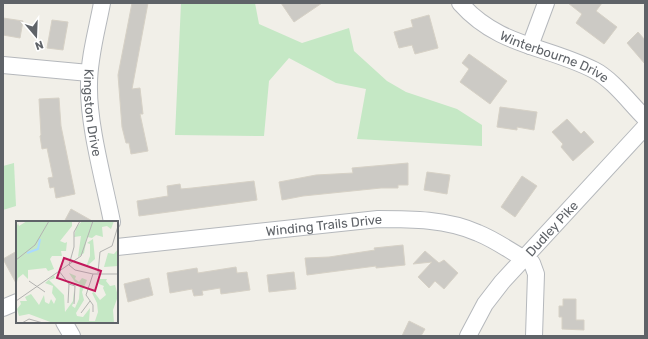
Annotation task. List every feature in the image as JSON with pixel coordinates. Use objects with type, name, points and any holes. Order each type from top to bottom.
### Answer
[{"type":"street","name":"Kingston Drive","points":[[102,3],[89,73],[89,86],[94,127],[112,221]]},
{"type":"street","name":"Winterbourne Drive","points":[[460,3],[481,24],[512,41],[573,60],[596,71],[645,118]]},
{"type":"street","points":[[530,46],[546,3]]},
{"type":"street","points":[[3,64],[89,73]]},
{"type":"street","name":"Dudley Pike","points":[[468,336],[485,304],[502,282],[645,127]]},
{"type":"street","name":"Winding Trails Drive","points":[[118,246],[378,220],[414,218],[446,224],[477,232],[532,263],[536,274],[534,336]]},
{"type":"street","points":[[3,308],[16,302]]},
{"type":"street","points":[[65,323],[72,336]]},
{"type":"green space","points":[[181,3],[255,3],[259,24],[302,43],[349,28],[354,51],[387,81],[406,92],[457,109],[482,125],[482,146],[357,139],[366,89],[336,83],[289,58],[269,81],[264,136],[175,135]]},
{"type":"green space","points":[[14,163],[16,206],[3,210],[3,166]]},
{"type":"building","points":[[132,3],[148,3],[132,89],[140,88],[143,114],[140,114],[148,151],[131,154],[129,143],[126,143],[122,127],[118,75]]},
{"type":"building","points":[[281,3],[322,3],[294,22]]},
{"type":"building","points":[[568,3],[602,3],[596,11],[617,27],[604,44],[576,23],[582,14]]},
{"type":"building","points":[[429,15],[438,48],[415,54],[412,45],[399,48],[394,32],[413,27],[411,20]]},
{"type":"building","points":[[3,18],[23,21],[20,38],[3,35]]},
{"type":"building","points":[[52,20],[68,22],[63,50],[47,48]]},
{"type":"building","points":[[638,32],[645,40],[645,64],[627,43]]},
{"type":"building","points":[[469,54],[507,81],[490,104],[460,82],[469,69],[462,63]]},
{"type":"building","points":[[59,98],[61,126],[75,194],[56,198],[54,187],[50,188],[48,178],[53,177],[47,148],[42,149],[40,136],[39,99]]},
{"type":"building","points":[[500,107],[537,112],[534,130],[517,127],[517,130],[497,127]]},
{"type":"building","points":[[567,119],[581,134],[584,131],[594,142],[573,161],[561,147],[563,144],[552,132]]},
{"type":"building","points":[[408,163],[408,185],[398,185],[398,188],[381,188],[303,196],[282,200],[279,182],[316,175],[353,173],[352,168]]},
{"type":"building","points":[[427,172],[450,175],[447,194],[424,190]]},
{"type":"building","points":[[522,176],[537,186],[515,217],[501,207]]},
{"type":"building","points":[[254,181],[257,200],[139,216],[137,201],[168,196],[167,186],[180,184],[181,189]]},
{"type":"building","points":[[71,209],[92,221],[65,221]]},
{"type":"building","points":[[403,245],[405,265],[376,268],[376,266],[307,275],[305,258],[329,257],[375,250],[374,248]]},
{"type":"building","points":[[425,251],[439,263],[444,260],[458,273],[444,289],[435,281],[429,288],[418,277],[432,262],[413,264]]},
{"type":"building","points":[[16,252],[16,283],[3,259]]},
{"type":"building","points":[[236,267],[237,273],[247,272],[250,290],[221,294],[220,288],[202,291],[203,295],[194,296],[192,289],[170,293],[167,273],[197,268],[198,273]]},
{"type":"building","points":[[294,272],[296,289],[269,292],[267,275]]},
{"type":"building","points":[[149,278],[153,295],[128,302],[124,284]]},
{"type":"building","points":[[563,299],[576,299],[576,320],[584,320],[584,330],[562,329],[562,317],[559,317],[559,306],[563,306]]},
{"type":"building","points":[[409,321],[425,329],[421,336],[402,336]]}]
